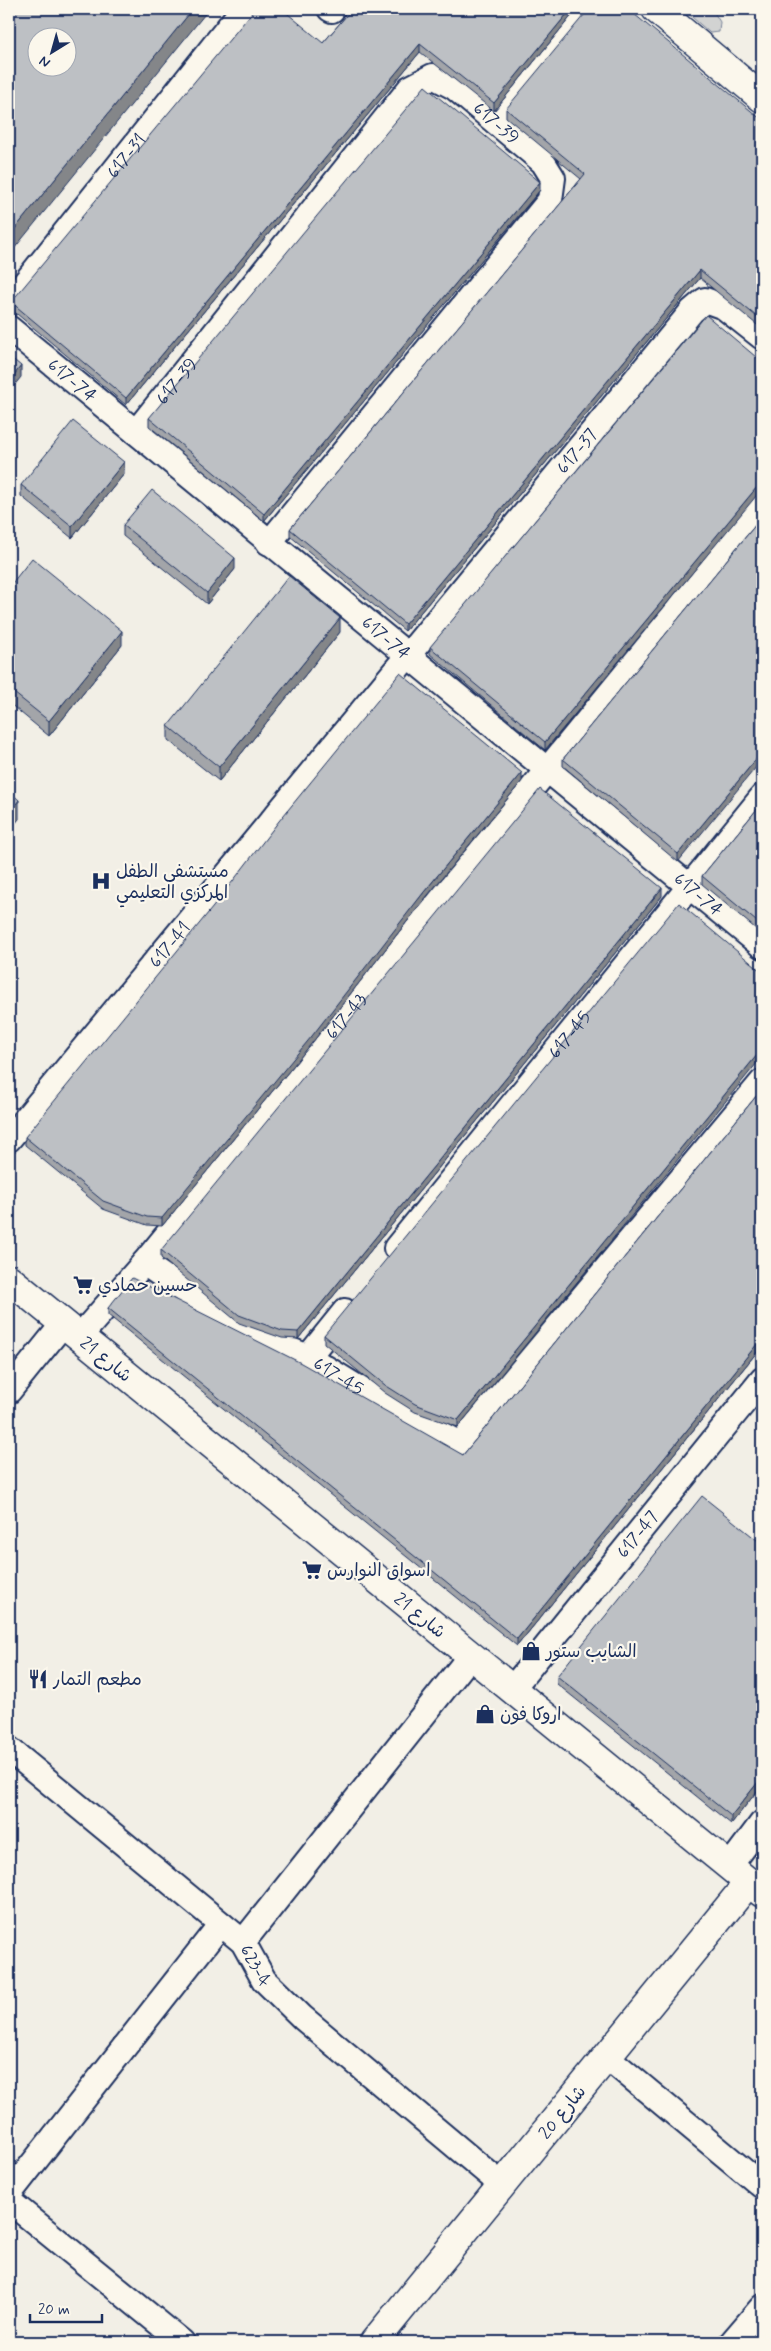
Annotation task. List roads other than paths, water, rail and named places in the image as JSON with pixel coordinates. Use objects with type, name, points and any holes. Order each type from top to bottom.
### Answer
[{"type":"street","name":"617-31","points":[[9,303],[243,9]]},
{"type":"street","points":[[497,123],[585,9]]},
{"type":"street","points":[[656,9],[762,98]]},
{"type":"street","name":"617-39","points":[[136,432],[410,88],[433,76],[454,87],[543,162],[553,178],[550,200],[269,543]]},
{"type":"street","name":"617-37","points":[[407,656],[692,311],[705,300],[724,307],[762,337]]},
{"type":"street","name":"617-74","points":[[9,328],[762,946]]},
{"type":"street","points":[[547,770],[762,507]]},
{"type":"street","name":"617-41","points":[[9,1139],[407,656]]},
{"type":"street","name":"617-43","points":[[9,1391],[144,1262],[547,770]]},
{"type":"street","name":"617-45","points":[[383,1264],[762,797]]},
{"type":"street","name":"617-45","points":[[358,1295],[308,1356],[374,1398],[460,1444],[762,1082]]},
{"type":"street","points":[[144,1262],[240,1330],[308,1356]]},
{"type":"street","name":"شارع 21","points":[[9,1279],[747,1880]]},
{"type":"street","name":"617-47","points":[[512,1689],[762,1380]]},
{"type":"street","points":[[243,1942],[471,1655]]},
{"type":"street","name":"623-4","points":[[10,1754],[243,1942],[264,1980],[302,2018],[502,2185]]},
{"type":"street","points":[[747,1880],[762,1823]]},
{"type":"street","name":"شارع 20","points":[[374,2342],[607,2057],[747,1880]]},
{"type":"street","points":[[9,2194],[221,1924]]},
{"type":"street","points":[[607,2057],[762,2186]]},
{"type":"street","points":[[9,2201],[182,2342]]},
{"type":"street","points":[[732,2342],[762,2307]]},
{"type":"place","name":"مستشفى الطفل المركزي التعليمي","points":[[101,881]]},
{"type":"place","name":"حسين حمادي","points":[[83,1285]]},
{"type":"place","name":"اسواق النوارس","points":[[312,1570]]},
{"type":"place","name":"الشايب ستور","points":[[531,1651]]},
{"type":"place","name":"مطعم التمار","points":[[38,1679]]},
{"type":"place","name":"اروكا فون","points":[[485,1714]]}]
